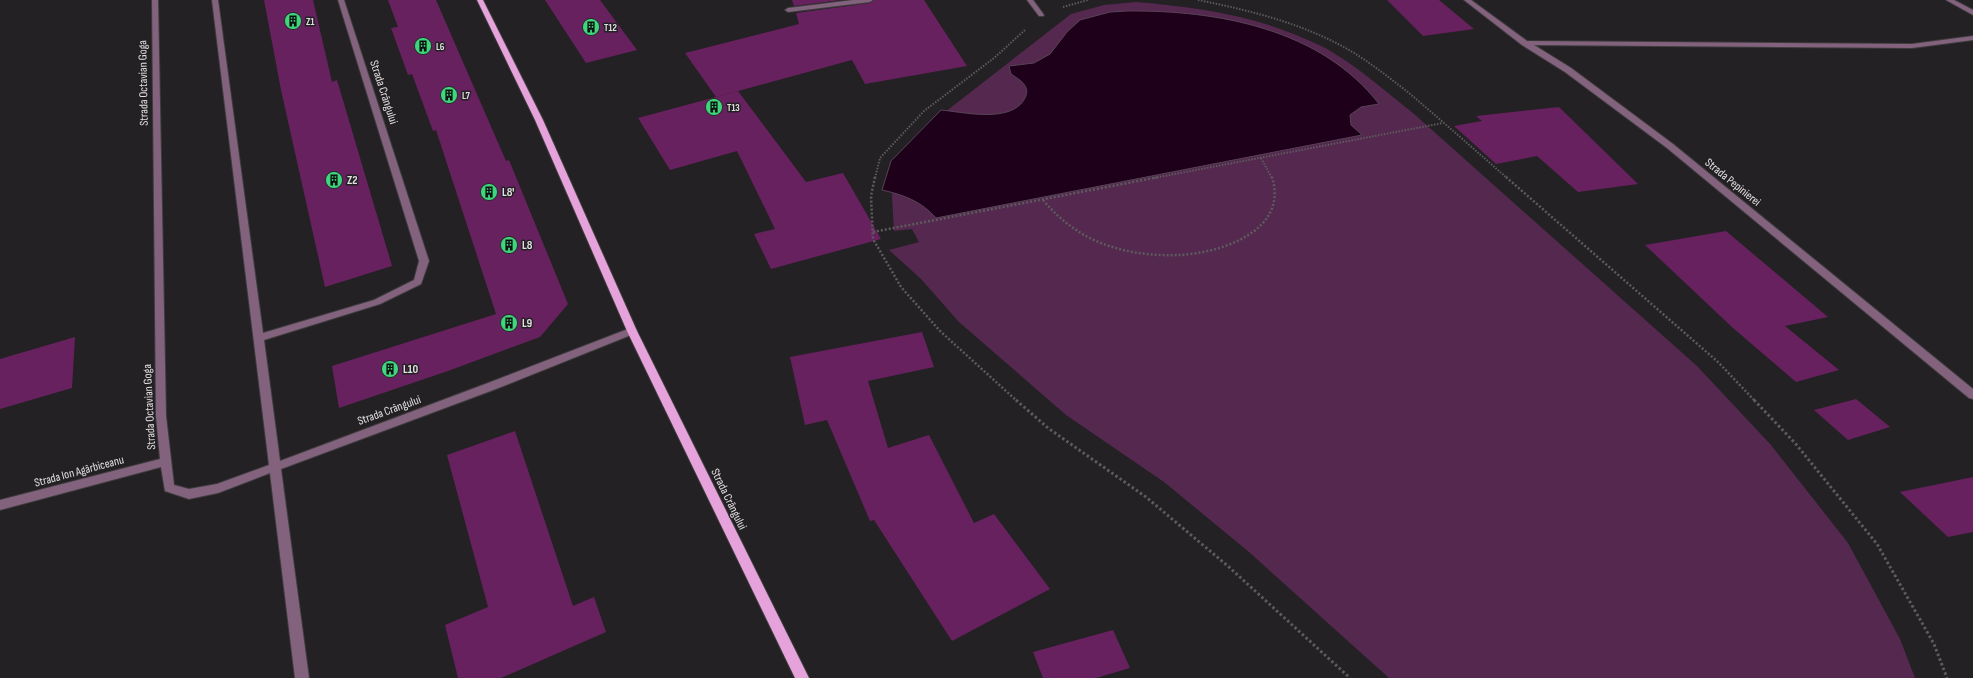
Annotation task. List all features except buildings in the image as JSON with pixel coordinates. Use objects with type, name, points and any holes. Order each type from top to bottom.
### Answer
[{"type":"main road","name":"Strada Crângului","points":[[480,0],[538,120],[632,331],[802,678]]},
{"type":"street","name":"Strada Octavian Goga","points":[[155,0],[161,416],[169,488],[189,494],[218,488],[275,466]]},
{"type":"street","points":[[215,0],[302,678]]},
{"type":"street","name":"Strada Crângului","points":[[259,338],[377,302],[418,282],[424,261],[341,0]]},
{"type":"street","points":[[788,10],[870,0]]},
{"type":"street","points":[[1030,0],[1041,15]]},
{"type":"street","name":"Strada Pepinierei","points":[[1467,0],[1525,43],[1568,70],[1670,146],[1973,395]]},
{"type":"street","points":[[1949,0],[1973,13]]},
{"type":"street","points":[[1525,43],[1912,46],[1973,38]]},
{"type":"street","name":"Strada Crângului","points":[[275,466],[492,386],[632,331]]},
{"type":"street","name":"Strada Ion Agârbiceanu","points":[[0,505],[166,462]]},
{"type":"path","points":[[1088,0],[1041,15],[994,58],[924,111],[880,158],[871,196],[873,239],[901,286],[940,331],[1048,428],[1146,497],[1230,567],[1350,678]]},
{"type":"path","points":[[1198,0],[1246,9],[1301,27],[1343,46],[1378,70],[1443,123],[1718,362],[1795,443],[1877,544],[1934,644],[1947,678]]},
{"type":"path","points":[[873,232],[1443,123]]},
{"type":"path","points":[[1043,200],[1054,214],[1069,227],[1089,238],[1112,246],[1137,252],[1164,255],[1190,254],[1214,250],[1234,243],[1251,233],[1264,222],[1272,210],[1276,197],[1275,184],[1270,170],[1261,158]]},
{"type":"shaded area","points":[[1136,2],[1202,10],[1245,18],[1287,31],[1329,50],[1343,59],[1413,113],[1697,366],[1771,445],[1848,543],[1900,639],[1915,678],[1389,678],[1249,552],[1164,482],[1066,415],[959,322],[921,279],[889,250],[919,242],[912,229],[894,231],[892,196],[899,160],[940,116],[1071,14],[1104,5]]},
{"type":"shaded area","points":[[1127,11],[1197,15],[1231,20],[1265,29],[1298,41],[1328,58],[1355,78],[1379,104],[1361,107],[1350,115],[1351,125],[1362,135],[936,218],[918,203],[898,194],[882,190],[891,161],[941,110],[974,114],[999,114],[1019,106],[1025,98],[1027,90],[1024,84],[1011,74],[1009,66],[1034,63],[1050,54],[1067,32],[1080,20],[1110,12]]},
{"type":"place","name":"Z1","points":[[293,21]]},
{"type":"place","name":"T12","points":[[591,27]]},
{"type":"place","name":"L6","points":[[423,46]]},
{"type":"place","name":"L7","points":[[449,95]]},
{"type":"place","name":"T13","points":[[714,107]]},
{"type":"place","name":"Z2","points":[[334,180]]},
{"type":"place","name":"L8'","points":[[489,192]]},
{"type":"place","name":"L8","points":[[509,245]]},
{"type":"place","name":"L9","points":[[509,323]]},
{"type":"place","name":"L10","points":[[390,369]]}]
